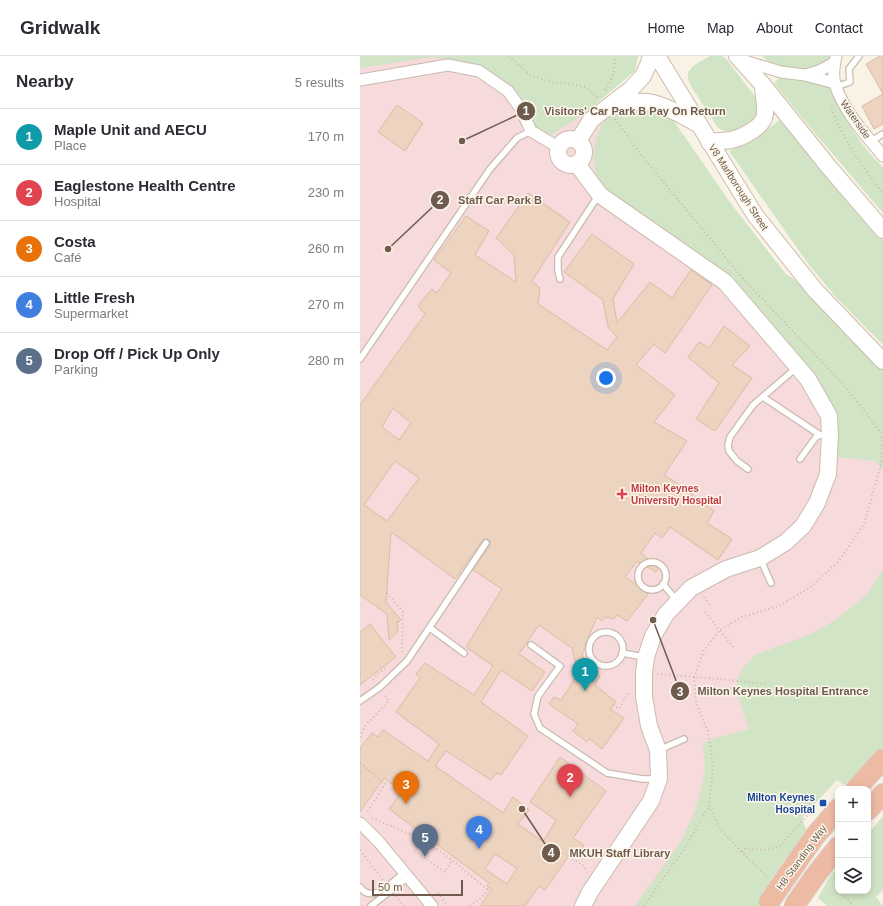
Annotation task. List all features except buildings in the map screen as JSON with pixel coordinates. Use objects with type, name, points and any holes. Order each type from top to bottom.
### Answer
[{"type":"highway","points":[[859,786],[883,758]]},
{"type":"highway","points":[[871,807],[883,794]]},
{"type":"highway","name":"H8 Standing Way","points":[[767,904],[814,836],[835,812]]},
{"type":"highway","points":[[794,906],[835,851]]},
{"type":"street","points":[[578,141],[591,120],[605,104],[631,89],[643,76],[651,56]]},
{"type":"street","name":"V8 Marlborough Street","points":[[657,56],[755,215],[815,290],[883,361]]},
{"type":"street","points":[[739,58],[781,72],[805,75],[835,85]]},
{"type":"street","points":[[739,58],[883,230]]},
{"type":"street","points":[[805,75],[819,71],[835,60]]},
{"type":"street","name":"Waterside","points":[[835,60],[835,85],[849,112],[883,156]]},
{"type":"street","points":[[360,80],[448,65],[479,70],[508,91],[521,109],[531,131],[558,147]]},
{"type":"street","points":[[709,142],[738,138],[752,131],[761,123],[765,114],[763,85]]},
{"type":"street","points":[[605,104],[651,103],[672,110],[697,123]]},
{"type":"street","points":[[569,139],[578,141],[581,143],[584,151],[582,159],[576,164],[572,165],[564,163],[558,156],[558,147],[561,143],[569,139]]},
{"type":"street","points":[[576,164],[600,194],[725,282],[808,379],[829,416],[825,435],[828,474],[817,503],[802,526],[786,542],[760,558],[726,569],[691,588],[666,614],[653,636],[646,657],[644,696],[649,726],[658,750],[660,763],[659,780],[651,801],[590,892],[583,906]]},
{"type":"street","points":[[362,819],[432,906]]},
{"type":"lane","points":[[835,85],[850,82],[849,69],[859,56]]},
{"type":"lane","points":[[360,359],[490,169],[517,138],[531,131]]},
{"type":"lane","points":[[871,141],[883,134]]},
{"type":"lane","points":[[560,279],[558,271],[558,258],[600,194]]},
{"type":"lane","points":[[748,469],[729,451],[728,445],[730,437],[753,405],[798,367]]},
{"type":"lane","points":[[763,397],[825,435]]},
{"type":"lane","points":[[800,459],[816,437],[825,435]]},
{"type":"lane","points":[[360,701],[380,687],[407,661],[486,543]]},
{"type":"lane","points":[[760,558],[771,583]]},
{"type":"lane","points":[[653,562],[663,566],[666,576],[664,584],[655,590],[650,590],[643,586],[638,576],[642,566],[653,562]]},
{"type":"lane","points":[[664,584],[677,601]]},
{"type":"lane","points":[[430,628],[464,653]]},
{"type":"lane","points":[[609,633],[616,635],[621,641],[623,647],[622,653],[615,664],[606,666],[601,665],[591,658],[589,650],[590,644],[596,635],[609,633]]},
{"type":"lane","points":[[531,645],[560,666],[538,696],[534,714],[540,728],[607,773],[659,780]]},
{"type":"lane","points":[[622,653],[646,657]]},
{"type":"lane","points":[[658,750],[684,739]]},
{"type":"lane","points":[[368,894],[374,905],[406,875]]},
{"type":"lane","points":[[360,888],[363,892],[368,894],[375,894],[406,875]]},
{"type":"path","points":[[509,56],[530,75],[554,83],[567,83],[585,87],[605,104],[642,156],[745,281],[845,386],[882,434],[881,464],[864,524],[839,561],[812,586],[779,606],[742,616],[720,630],[704,650],[694,678],[696,703],[708,732],[713,767],[709,806],[686,846],[644,906]]},
{"type":"path","points":[[605,104],[609,84],[614,73],[615,56]]},
{"type":"path","points":[[706,612],[735,649]]},
{"type":"path","points":[[613,705],[619,709],[627,696],[635,673],[767,684]]},
{"type":"path","points":[[360,763],[386,784],[362,819]]},
{"type":"path","points":[[709,806],[721,830],[767,877]]},
{"type":"path","points":[[742,852],[746,848],[766,850],[780,846],[812,810],[835,810]]},
{"type":"path","points":[[372,818],[424,840],[446,855],[489,889],[472,905]]},
{"type":"path","points":[[559,850],[584,866],[588,875]]},
{"type":"path","points":[[414,851],[445,872],[452,860]]},
{"type":"path","points":[[438,893],[448,906]]},
{"type":"path","points":[[842,894],[854,906]]},
{"type":"path","points":[[472,905],[476,906]]},
{"type":"shaded area","name":"Milton Keynes University Hospital","points":[[360,56],[541,56],[589,96],[615,138],[883,404],[883,584],[678,906],[360,906]]},
{"type":"green space","points":[[360,56],[638,56],[635,71],[583,115],[551,135],[537,130],[519,98],[479,65],[433,57],[360,68]]},
{"type":"green space","points":[[710,56],[722,56],[727,60],[757,99],[761,106],[754,124],[736,132],[723,131],[718,128],[688,80],[688,72],[693,66]]},
{"type":"green space","points":[[762,56],[831,56],[816,67],[797,70],[777,66]]},
{"type":"green space","points":[[779,78],[817,83],[832,89],[853,131],[867,150],[883,167],[883,213],[774,83]]},
{"type":"green space","points":[[637,106],[671,117],[732,205],[785,273],[798,282],[833,321],[883,366],[883,471],[876,461],[836,457],[822,389],[808,366],[775,328],[610,193],[597,176],[594,150],[598,132],[602,124],[615,111]]},
{"type":"green space","points":[[779,120],[883,235],[883,345],[836,297],[809,265],[729,151],[757,138]]},
{"type":"green space","points":[[883,569],[883,750],[844,785],[837,780],[802,818],[807,832],[790,862],[785,859],[760,896],[765,900],[761,906],[635,906],[681,841],[692,818],[699,798],[705,771],[703,743],[715,738],[749,729],[736,690],[738,678],[742,669],[755,655],[811,634],[835,620],[868,594]]},
{"type":"green space","points":[[883,816],[883,890],[876,897],[883,906],[827,906],[818,898],[830,876],[835,870],[835,894],[871,894],[871,830]]},
{"type":"place","name":"Visitors' Car Park B Pay On Return","points":[[462,141]]},
{"type":"place","name":"Staff Car Park B","points":[[388,249]]},
{"type":"place","name":"Milton Keynes University Hospital","points":[[622,494]]},
{"type":"place","name":"Milton Keynes Hospital Entrance","points":[[653,620]]},
{"type":"place","name":"Maple Unit and AECU","points":[[585,691]]},
{"type":"place","name":"Eaglestone Health Centre","points":[[570,797]]},
{"type":"place","name":"Milton Keynes Hospital","points":[[823,803]]},
{"type":"place","name":"Costa","points":[[406,804]]},
{"type":"place","name":"MKUH Staff Library","points":[[522,809]]},
{"type":"place","name":"Little Fresh","points":[[479,849]]},
{"type":"place","name":"Drop Off / Pick Up Only","points":[[425,857]]}]
